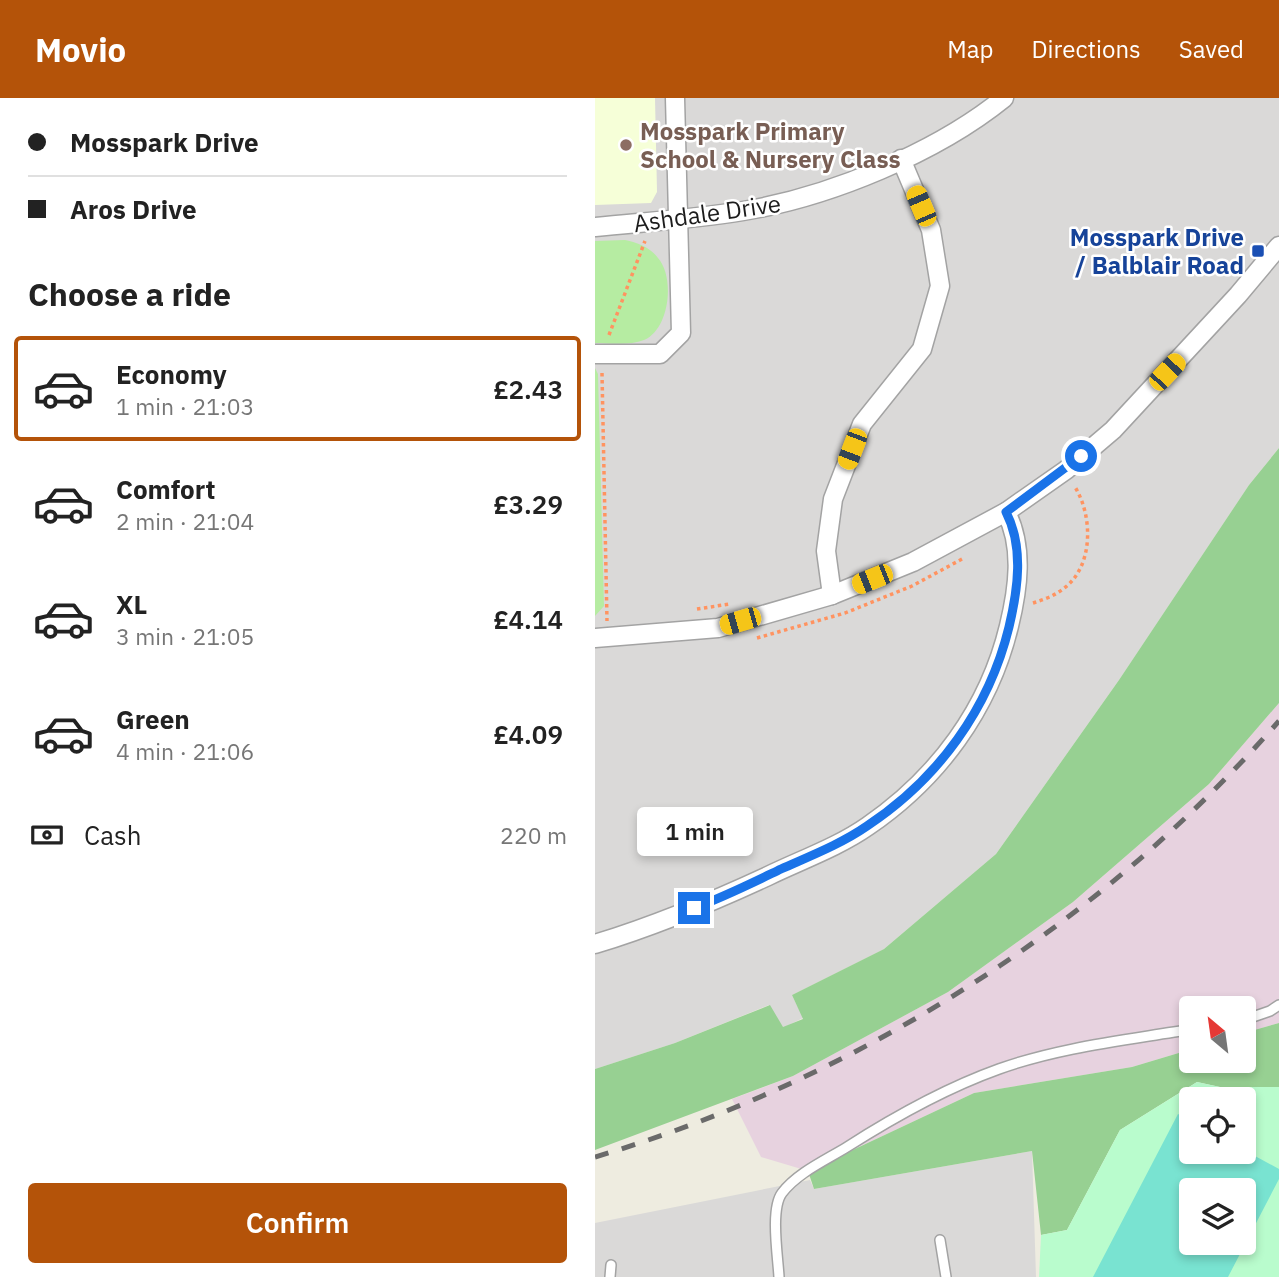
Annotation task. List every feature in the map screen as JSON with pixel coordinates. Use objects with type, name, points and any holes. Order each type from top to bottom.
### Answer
[{"type":"street","points":[[598,354],[660,354],[681,334],[675,98]]},
{"type":"street","name":"Ashdale Drive","points":[[595,227],[745,211],[796,200],[853,181],[901,159],[954,133],[1004,98]]},
{"type":"street","points":[[832,595],[826,551],[832,499],[862,424],[922,349],[940,286],[931,230],[901,159]]},
{"type":"street","points":[[601,637],[717,628],[832,595],[913,562],[1006,512],[1066,470],[1113,430],[1238,295],[1279,246]]},
{"type":"street","points":[[595,944],[716,900],[810,856],[866,827],[900,802],[935,769],[965,730],[989,685],[1004,646],[1013,610],[1018,558],[1015,530],[1006,512]]},
{"type":"lane","points":[[1257,1016],[1279,1005]]},
{"type":"lane","points":[[779,1277],[776,1205],[782,1193],[801,1176],[868,1134],[961,1085],[999,1069],[1059,1052],[1179,1031]]},
{"type":"lane","points":[[940,1240],[946,1277]]},
{"type":"lane","points":[[610,1277],[611,1265]]},
{"type":"path","points":[[601,637],[607,618],[598,354],[653,221]]},
{"type":"path","points":[[1013,610],[1046,599],[1066,588],[1078,572],[1089,531],[1082,497],[1066,470]]},
{"type":"path","points":[[688,611],[738,602]]},
{"type":"path","points":[[595,618],[607,618]]},
{"type":"shaded area","points":[[595,98],[1279,98],[1279,448],[1249,485],[1119,680],[996,854],[884,949],[792,995],[803,1018],[783,1028],[769,1005],[675,1043],[595,1069]]},
{"type":"shaded area","name":"Mosspark Primary School & Nursery Class","points":[[595,98],[655,98],[657,192],[651,203],[595,205]]},
{"type":"shaded area","points":[[1279,703],[1279,1023],[1257,1029],[1257,996],[1179,996],[1179,1053],[1132,1067],[974,1093],[808,1171],[761,1157],[732,1099],[793,1076],[948,992],[1073,902],[1209,784]]},
{"type":"shaded area","points":[[1178,1114],[1179,1164],[1256,1164],[1256,1157],[1279,1169],[1279,1179],[1256,1223],[1256,1178],[1179,1178],[1179,1255],[1239,1255],[1228,1277],[1093,1277]]},
{"type":"shaded area","points":[[1032,1151],[1036,1277],[595,1277],[595,1223],[810,1180],[814,1189]]},
{"type":"green space","points":[[625,240],[647,248],[655,254],[663,267],[668,289],[664,314],[660,325],[644,340],[626,344],[595,343],[595,241]]},
{"type":"green space","points":[[595,368],[598,374],[604,606],[595,616]]},
{"type":"green space","points":[[1279,448],[1279,703],[1209,784],[1073,902],[948,992],[793,1076],[595,1150],[595,1069],[675,1043],[770,1005],[783,1027],[803,1019],[792,995],[884,949],[996,854],[1119,680],[1249,485]]},
{"type":"green space","points":[[1279,1023],[1279,1087],[1220,1087],[1197,1082],[1189,1087],[1179,1087],[1179,1093],[1120,1130],[1067,1230],[1041,1235],[1032,1151],[814,1189],[808,1171],[974,1093],[1132,1067],[1179,1053],[1179,1073],[1257,1073],[1257,1029]]},
{"type":"green space","points":[[1197,1082],[1220,1087],[1189,1087]]},
{"type":"green space","points":[[1256,1087],[1279,1087],[1279,1277],[1039,1277],[1041,1235],[1067,1230],[1120,1130],[1179,1093],[1179,1164],[1256,1164]]},
{"type":"railway","points":[[595,1157],[692,1124],[787,1085],[879,1039],[967,987],[1052,929],[1133,865],[1208,796],[1279,721]]},
{"type":"place","name":"Mosspark Primary School & Nursery Class","points":[[626,145]]},
{"type":"place","name":"Mosspark Drive / Balblair Road","points":[[1258,251]]},
{"type":"route","points":[[694,908],[833,846],[866,827],[900,802],[935,769],[965,730],[989,685],[1004,646],[1013,610],[1018,558],[1015,530],[1006,512],[1066,470],[1081,456]]}]
